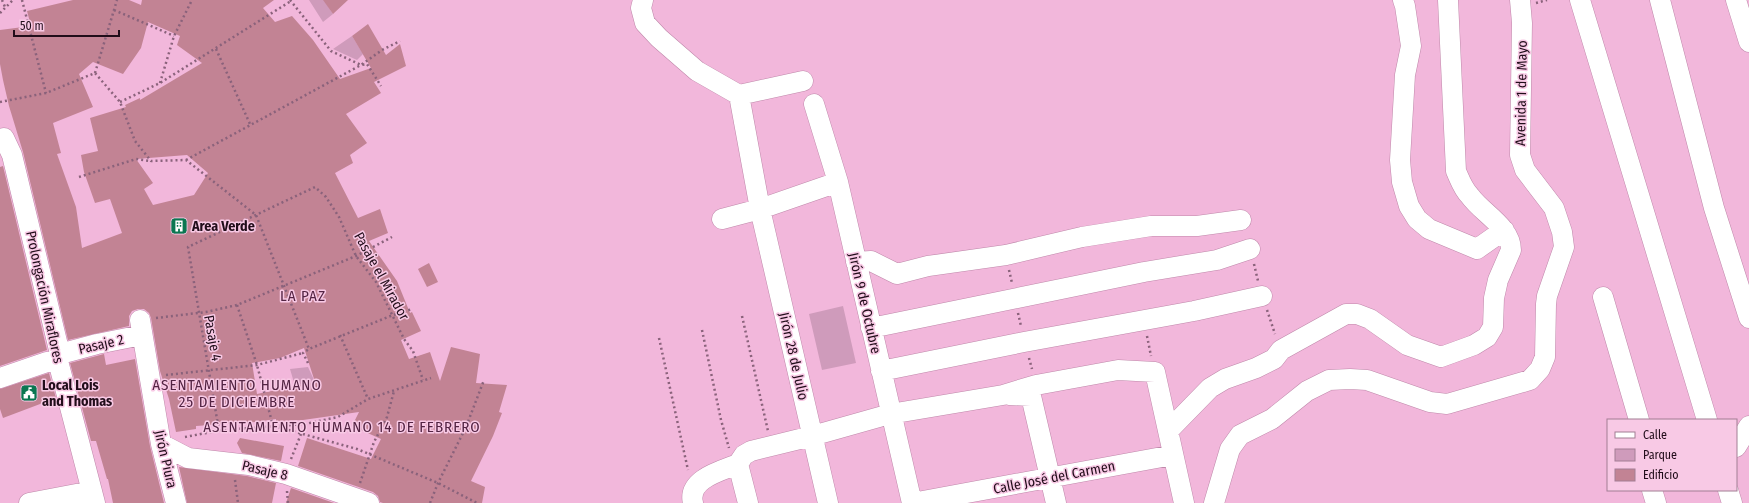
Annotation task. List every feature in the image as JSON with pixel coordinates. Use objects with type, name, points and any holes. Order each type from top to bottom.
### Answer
[{"type":"street","points":[[643,0],[641,8],[645,23],[659,38],[697,72],[739,95],[804,81]]},
{"type":"street","points":[[1403,0],[1411,46],[1405,75],[1400,160],[1402,182],[1409,206],[1417,220],[1429,229],[1477,249],[1504,230]]},
{"type":"street","points":[[1168,431],[1210,388],[1225,379],[1256,368],[1274,359],[1281,350],[1346,314],[1357,314],[1370,319],[1407,345],[1441,356],[1474,345],[1487,336],[1493,327],[1494,298],[1503,264],[1511,250],[1511,245],[1504,230],[1470,197],[1462,185],[1456,171],[1448,0]]},
{"type":"street","name":"Avenida 1 de Mayo","points":[[1214,503],[1230,449],[1240,435],[1272,419],[1308,391],[1329,380],[1367,380],[1430,402],[1447,404],[1530,380],[1540,369],[1545,357],[1546,304],[1564,247],[1562,232],[1554,208],[1525,170],[1520,155],[1522,23],[1520,0]]},
{"type":"street","points":[[1580,0],[1707,419]]},
{"type":"street","points":[[1660,0],[1714,208],[1749,318]]},
{"type":"street","points":[[1736,0],[1749,42]]},
{"type":"street","name":"Jirón 28 de Julio","points":[[739,95],[760,209],[828,503]]},
{"type":"street","name":"Jirón 9 de Octubre","points":[[814,104],[838,182],[890,414],[912,503]]},
{"type":"street","name":"Prolongación Miraflores","points":[[4,138],[12,155],[93,497]]},
{"type":"street","points":[[722,219],[760,209],[838,182]]},
{"type":"street","points":[[856,262],[871,261],[897,274],[928,266],[1006,255],[1082,237],[1151,226],[1197,226],[1242,220]]},
{"type":"street","points":[[871,328],[1144,272],[1217,260],[1250,250]]},
{"type":"street","points":[[881,371],[1024,342],[1194,311],[1262,296]]},
{"type":"street","points":[[1603,297],[1639,419]]},
{"type":"street","name":"Pasaje 2","points":[[0,378],[141,328]]},
{"type":"street","name":"Jirón Piura","points":[[141,328],[161,442],[176,503]]},
{"type":"street","points":[[694,495],[701,481],[736,465],[744,455],[751,451],[890,414],[1004,395],[1036,385],[1118,370],[1154,372],[1184,503]]},
{"type":"street","points":[[1004,395],[1031,396],[1056,503]]},
{"type":"street","points":[[1737,445],[1749,426]]},
{"type":"street","name":"Pasaje 8","points":[[161,442],[188,458],[233,463],[286,474],[362,501]]},
{"type":"street","name":"Calle José del Carmen","points":[[912,503],[1173,455]]},
{"type":"street","points":[[736,465],[748,503]]},
{"type":"street","points":[[1652,491],[1656,503]]},
{"type":"street","points":[[1728,491],[1732,503]]},
{"type":"street","points":[[29,503],[93,497]]},
{"type":"path","points":[[2,0],[5,7]]},
{"type":"path","points":[[0,14],[13,0]]},
{"type":"path","points":[[22,0],[46,93]]},
{"type":"path","points":[[0,102],[46,93],[94,73],[117,0]]},
{"type":"path","points":[[160,83],[174,36],[192,0]]},
{"type":"path","points":[[120,102],[160,83],[290,1],[331,51],[361,64],[367,64],[381,86]]},
{"type":"path","points":[[114,10],[174,36]]},
{"type":"path","points":[[79,177],[136,159],[151,161],[186,160],[400,41]]},
{"type":"path","points":[[216,49],[250,124]]},
{"type":"path","points":[[94,73],[120,102],[135,141],[151,161]]},
{"type":"path","points":[[186,160],[256,215],[309,349]]},
{"type":"path","name":"Pasaje el Mirador","points":[[256,215],[315,187],[326,197],[339,217],[356,256],[376,282],[404,338],[413,351],[423,380]]},
{"type":"path","name":"Pasaje 4","points":[[218,431],[188,247],[256,215]]},
{"type":"path","points":[[141,328],[237,305],[356,256],[392,236]]},
{"type":"path","points":[[1006,255],[1024,342],[1036,385]]},
{"type":"path","points":[[237,305],[257,366],[273,426]]},
{"type":"path","points":[[149,377],[257,366],[303,353],[340,336],[412,309]]},
{"type":"path","points":[[742,316],[771,446]]},
{"type":"path","points":[[1144,320],[1154,372]]},
{"type":"path","points":[[702,330],[721,420],[736,465]]},
{"type":"path","points":[[340,336],[368,400]]},
{"type":"path","points":[[659,338],[694,495]]},
{"type":"path","points":[[303,353],[308,364]]},
{"type":"path","points":[[161,442],[218,431],[305,424],[338,417],[368,400],[431,378]]},
{"type":"path","points":[[430,503],[438,483],[466,427],[484,380]]},
{"type":"path","points":[[362,501],[369,453],[387,417],[394,391]]},
{"type":"path","points":[[273,426],[369,453],[438,483],[477,503]]},
{"type":"path","points":[[286,474],[300,434]]},
{"type":"path","points":[[233,463],[238,503]]},
{"type":"green space","points":[[309,0],[324,0],[333,14],[323,22]]},
{"type":"green space","points":[[352,36],[363,54],[357,60],[333,49]]},
{"type":"green space","points":[[843,306],[856,363],[822,370],[809,314]]},
{"type":"green space","points":[[308,367],[315,382],[295,386],[290,369]]},
{"type":"building","points":[[73,0],[129,0],[141,5],[142,0],[274,0],[263,8],[275,22],[292,16],[313,40],[340,79],[371,68],[352,36],[368,24],[386,55],[400,44],[406,66],[374,82],[381,93],[346,114],[367,143],[350,155],[353,163],[335,173],[358,218],[380,209],[388,233],[369,241],[397,281],[410,313],[412,312],[421,331],[401,340],[409,359],[430,352],[440,381],[451,347],[480,354],[476,383],[507,385],[499,412],[502,413],[493,436],[471,481],[485,487],[482,503],[383,503],[380,502],[378,496],[373,492],[298,466],[307,438],[371,459],[381,439],[352,426],[359,412],[303,420],[276,421],[276,419],[196,426],[196,429],[176,432],[169,399],[160,371],[151,318],[149,313],[144,309],[132,311],[129,316],[129,326],[68,340],[23,152],[9,106],[0,64],[0,30],[31,26],[27,11]],"holes":[[[148,22],[180,36],[177,45],[202,63],[140,100],[140,98],[125,105],[126,107],[90,118],[98,151],[81,155],[84,172],[95,203],[110,199],[122,233],[82,248],[76,207],[57,154],[61,153],[53,123],[93,107],[79,74],[93,62],[123,74],[141,48]],[[187,155],[208,173],[194,195],[153,205],[144,189],[153,183],[136,159]],[[304,348],[315,382],[257,394],[252,363],[280,358]]]},
{"type":"building","points":[[323,0],[348,0],[333,14]]},
{"type":"building","points":[[3,166],[47,350],[0,366],[0,167]]},
{"type":"building","points":[[429,263],[438,282],[427,287],[418,269]]},
{"type":"building","points":[[104,354],[106,365],[135,359],[150,446],[164,503],[113,503],[108,479],[96,441],[91,441],[70,363]]},
{"type":"building","name":"Local Lois and Thomas","points":[[49,373],[56,398],[3,418],[0,409],[0,389]]},
{"type":"building","points":[[240,438],[284,446],[281,461],[242,453],[237,443]]},
{"type":"building","points":[[179,467],[247,476],[276,483],[272,503],[187,503]]},
{"type":"building","points":[[291,488],[334,503],[286,503]]},
{"type":"place","name":"Area Verde","points":[[179,226]]},
{"type":"place","name":"Local Lois and Thomas","points":[[29,393]]},
{"type":"district","name":"LA PAZ","points":[[303,296]]},
{"type":"district","name":"ASENTAMIENTO HUMANO 25 DE DICIEMBRE","points":[[237,394]]},
{"type":"district","name":"ASENTAMIENTO HUMANO 14 DE FEBRERO","points":[[342,427]]}]
